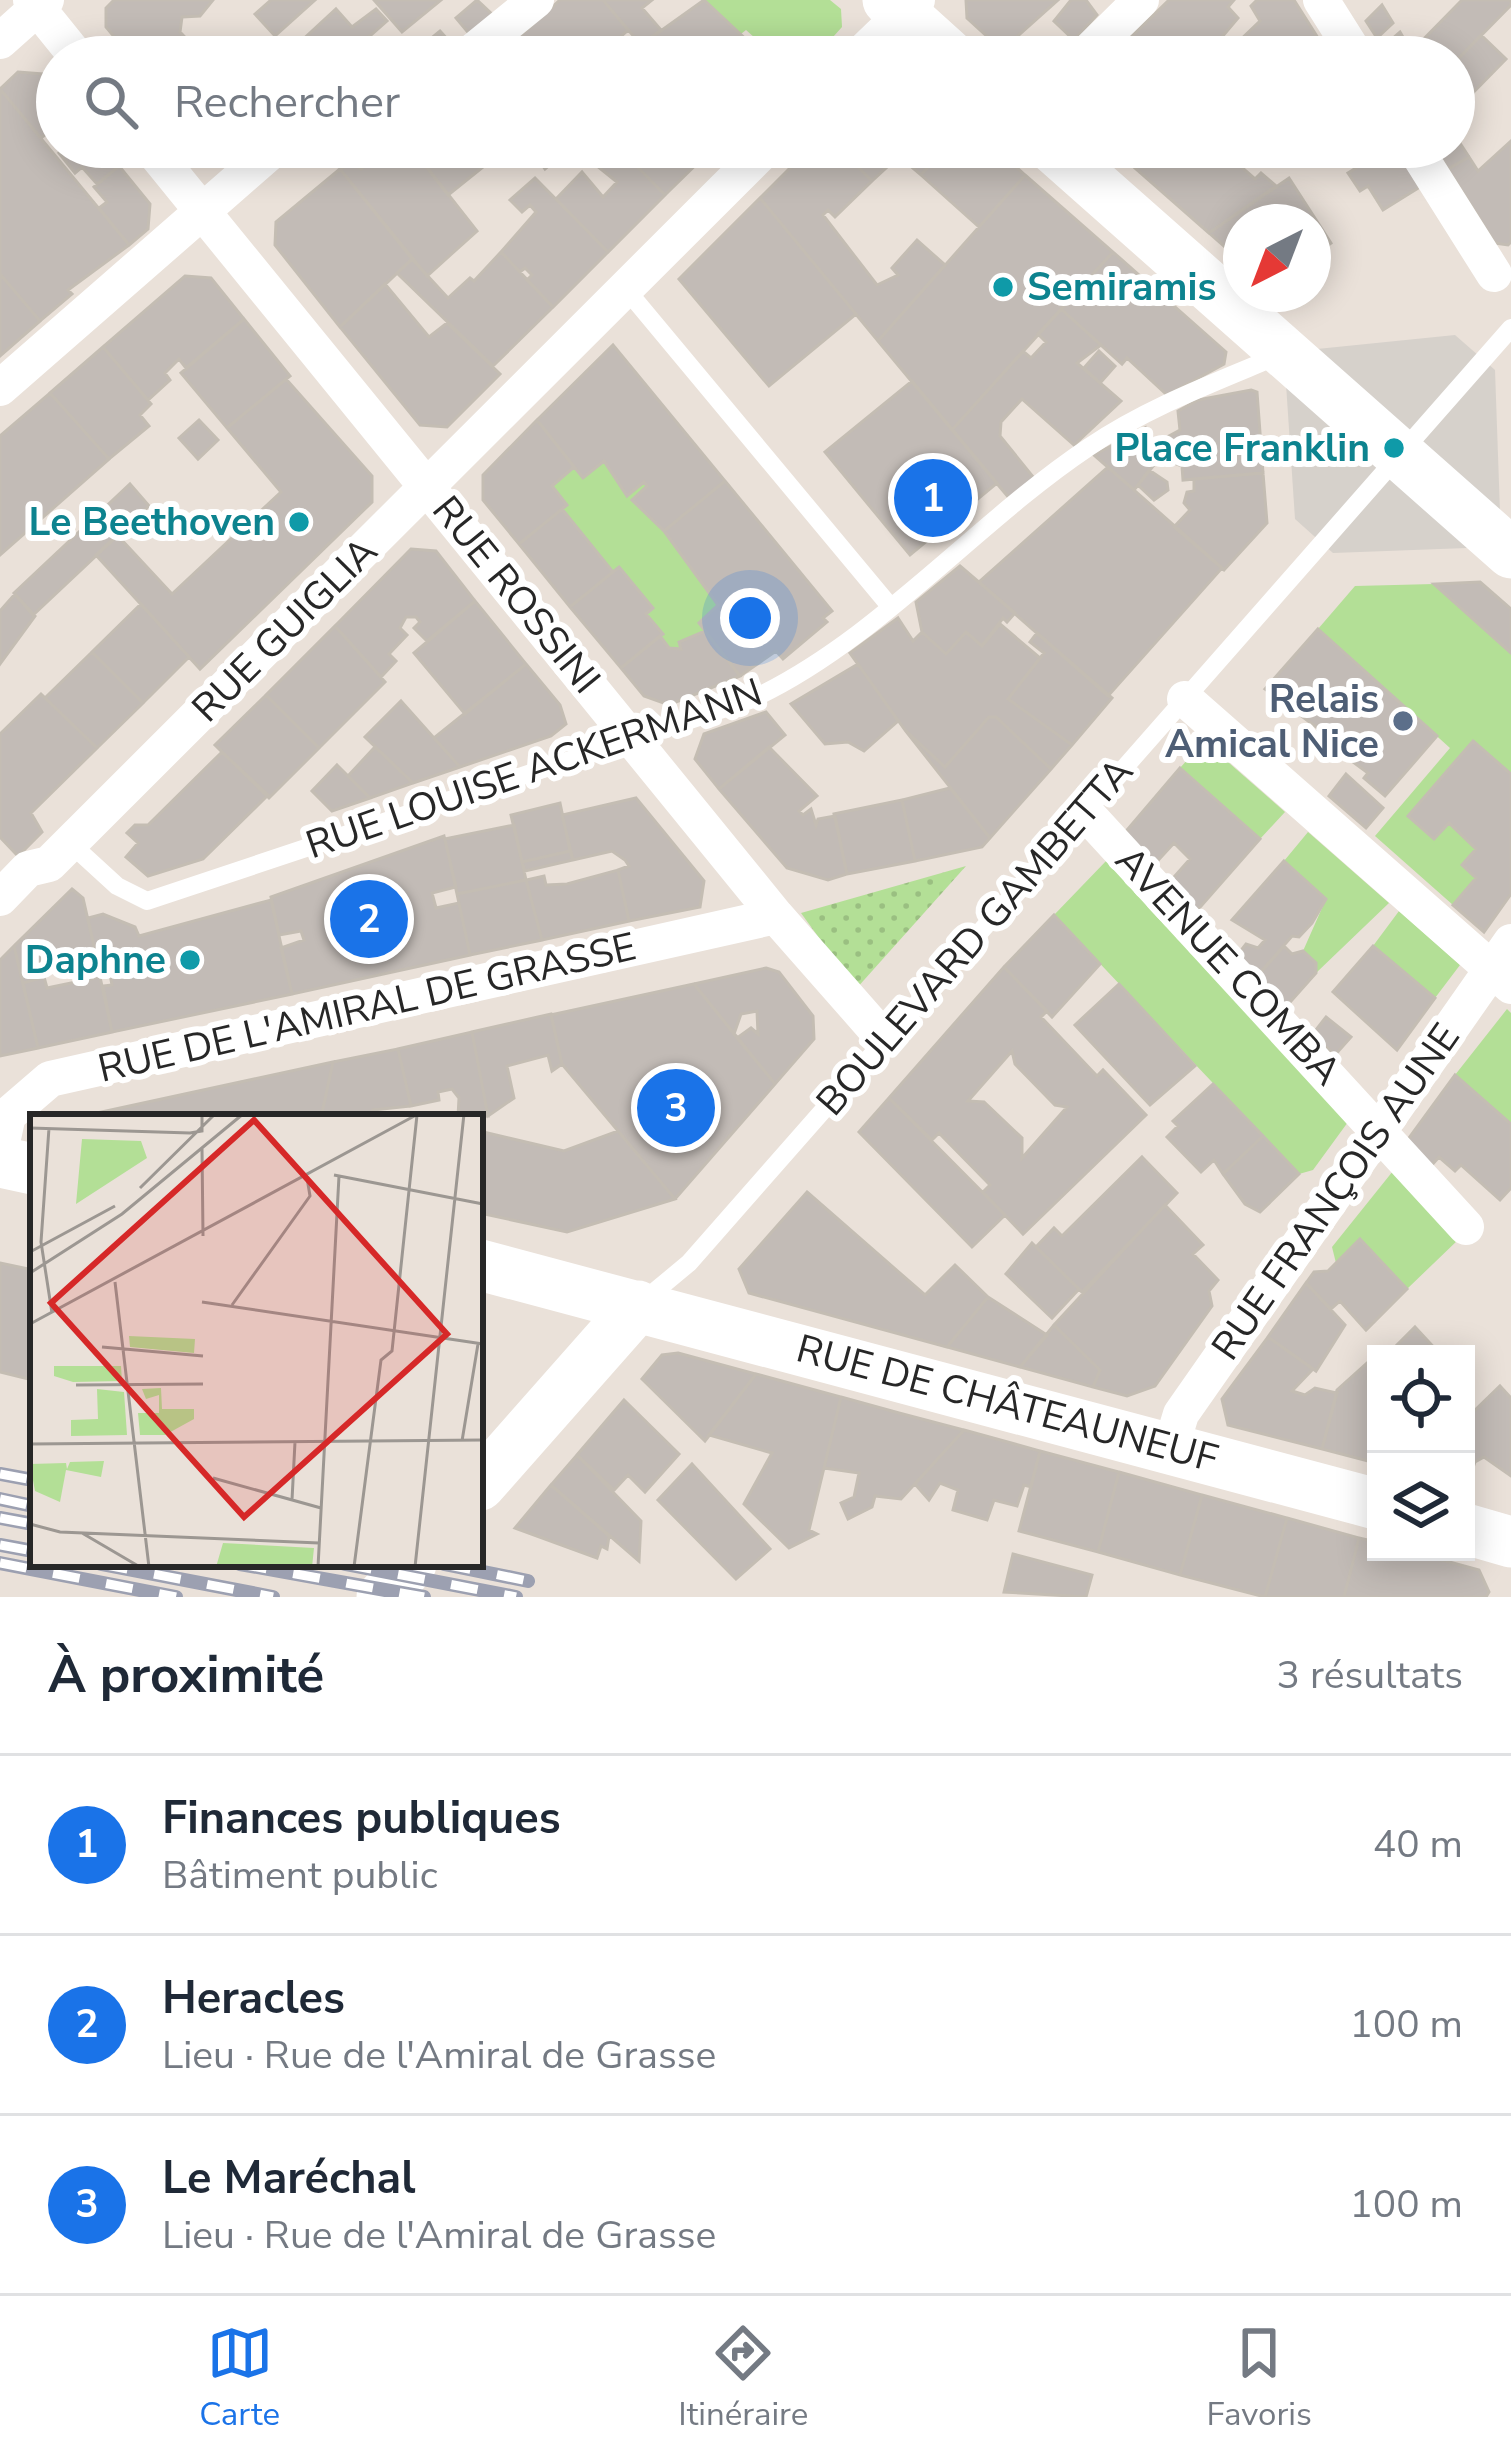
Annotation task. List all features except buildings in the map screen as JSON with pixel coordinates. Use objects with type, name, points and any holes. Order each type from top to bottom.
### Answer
[{"type":"street","points":[[492,36],[536,0]]},
{"type":"street","points":[[1105,36],[1141,0]]},
{"type":"street","points":[[1321,0],[1344,36]]},
{"type":"street","points":[[0,41],[38,3],[62,36]]},
{"type":"street","points":[[876,36],[903,4],[932,36]]},
{"type":"street","name":"RUE ROSSINI","points":[[168,168],[776,916],[884,1040]]},
{"type":"street","points":[[0,388],[253,168]]},
{"type":"street","name":"RUE GUIGLIA","points":[[0,898],[28,869],[60,853],[746,168]]},
{"type":"street","points":[[1075,168],[1511,553]]},
{"type":"street","points":[[1427,168],[1494,274]]},
{"type":"street","points":[[1185,699],[1505,965]]},
{"type":"street","name":"AVENUE COMBA","points":[[1085,812],[1382,1129],[1466,1227]]},
{"type":"street","points":[[0,927],[42,884],[60,853]]},
{"type":"street","name":"RUE DE L'AMIRAL DE GRASSE","points":[[0,1152],[8,1115],[50,1079],[776,916]]},
{"type":"street","name":"RUE FRANÇOIS AUNE","points":[[1171,1447],[1181,1414],[1382,1129],[1505,965]]},
{"type":"street","points":[[0,1162],[30,1168]]},
{"type":"street","name":"RUE DE CHÂTEAUNEUF","points":[[483,1266],[1367,1501]]},
{"type":"street","name":"BOULEVARD GAMBETTA","points":[[483,1483],[638,1306]]},
{"type":"street","points":[[1475,1532],[1511,1542]]},
{"type":"street","points":[[382,1597],[408,1567]]},
{"type":"lane","points":[[625,288],[889,604]]},
{"type":"lane","name":"BOULEVARD GAMBETTA","points":[[638,1306],[688,1263],[1511,328]]},
{"type":"lane","name":"RUE LOUISE ACKERMANN","points":[[60,853],[147,901],[750,700],[789,682],[1090,446],[1215,380],[1283,354]]},
{"type":"green space","points":[[704,0],[830,0],[841,9],[842,27],[834,36],[753,36],[746,30],[741,34]]},
{"type":"green space","points":[[604,461],[627,495],[644,482],[647,486],[632,501],[664,531],[718,605],[699,623],[705,631],[680,642],[681,649],[669,648],[646,614],[653,607],[620,567],[613,572],[562,509],[552,486],[574,467]]},
{"type":"green space","points":[[1434,584],[1511,653],[1511,774],[1473,741],[1408,816],[1433,839],[1449,823],[1476,849],[1463,865],[1476,878],[1453,905],[1375,836],[1450,748],[1318,629],[1355,586]]},
{"type":"green space","points":[[1204,741],[1285,812],[1260,839],[1180,768]]},
{"type":"green space","points":[[1308,832],[1389,903],[1316,973],[1303,951],[1326,899],[1284,861]]},
{"type":"green space","points":[[1107,860],[1348,1122],[1313,1170],[1299,1174],[1054,915]]},
{"type":"green space","points":[[966,866],[856,989],[801,913]]},
{"type":"green space","points":[[1399,911],[1460,965],[1435,998],[1373,946]]},
{"type":"green space","points":[[1507,1009],[1511,1013],[1511,1124],[1455,1075]]},
{"type":"green space","points":[[1397,1166],[1459,1239],[1407,1289],[1360,1240],[1336,1263],[1332,1247]]},
{"type":"shaded area","name":"Place Franklin","points":[[1455,335],[1495,370],[1500,512],[1467,548],[1333,553],[1295,519],[1286,384],[1317,349]]},
{"type":"railway","points":[[0,1474],[30,1479]]},
{"type":"railway","points":[[0,1499],[30,1505]]},
{"type":"railway","points":[[0,1518],[30,1523]]},
{"type":"railway","points":[[0,1545],[30,1550]]},
{"type":"railway","points":[[0,1563],[176,1597]]},
{"type":"railway","points":[[117,1567],[273,1597]]},
{"type":"railway","points":[[257,1567],[424,1597]]},
{"type":"railway","points":[[361,1567],[516,1597]]},
{"type":"railway","points":[[459,1567],[528,1581]]},
{"type":"place","name":"Semiramis","points":[[1003,287]]},
{"type":"place","name":"Place Franklin","points":[[1394,448]]},
{"type":"place","name":"Finances publiques","points":[[933,498]]},
{"type":"place","name":"Le Beethoven","points":[[299,522]]},
{"type":"place","name":"Relais Amical Nice","points":[[1403,721]]},
{"type":"place","name":"Heracles","points":[[369,919]]},
{"type":"place","name":"Daphne","points":[[190,960]]},
{"type":"place","name":"Le Maréchal","points":[[676,1108]]}]
